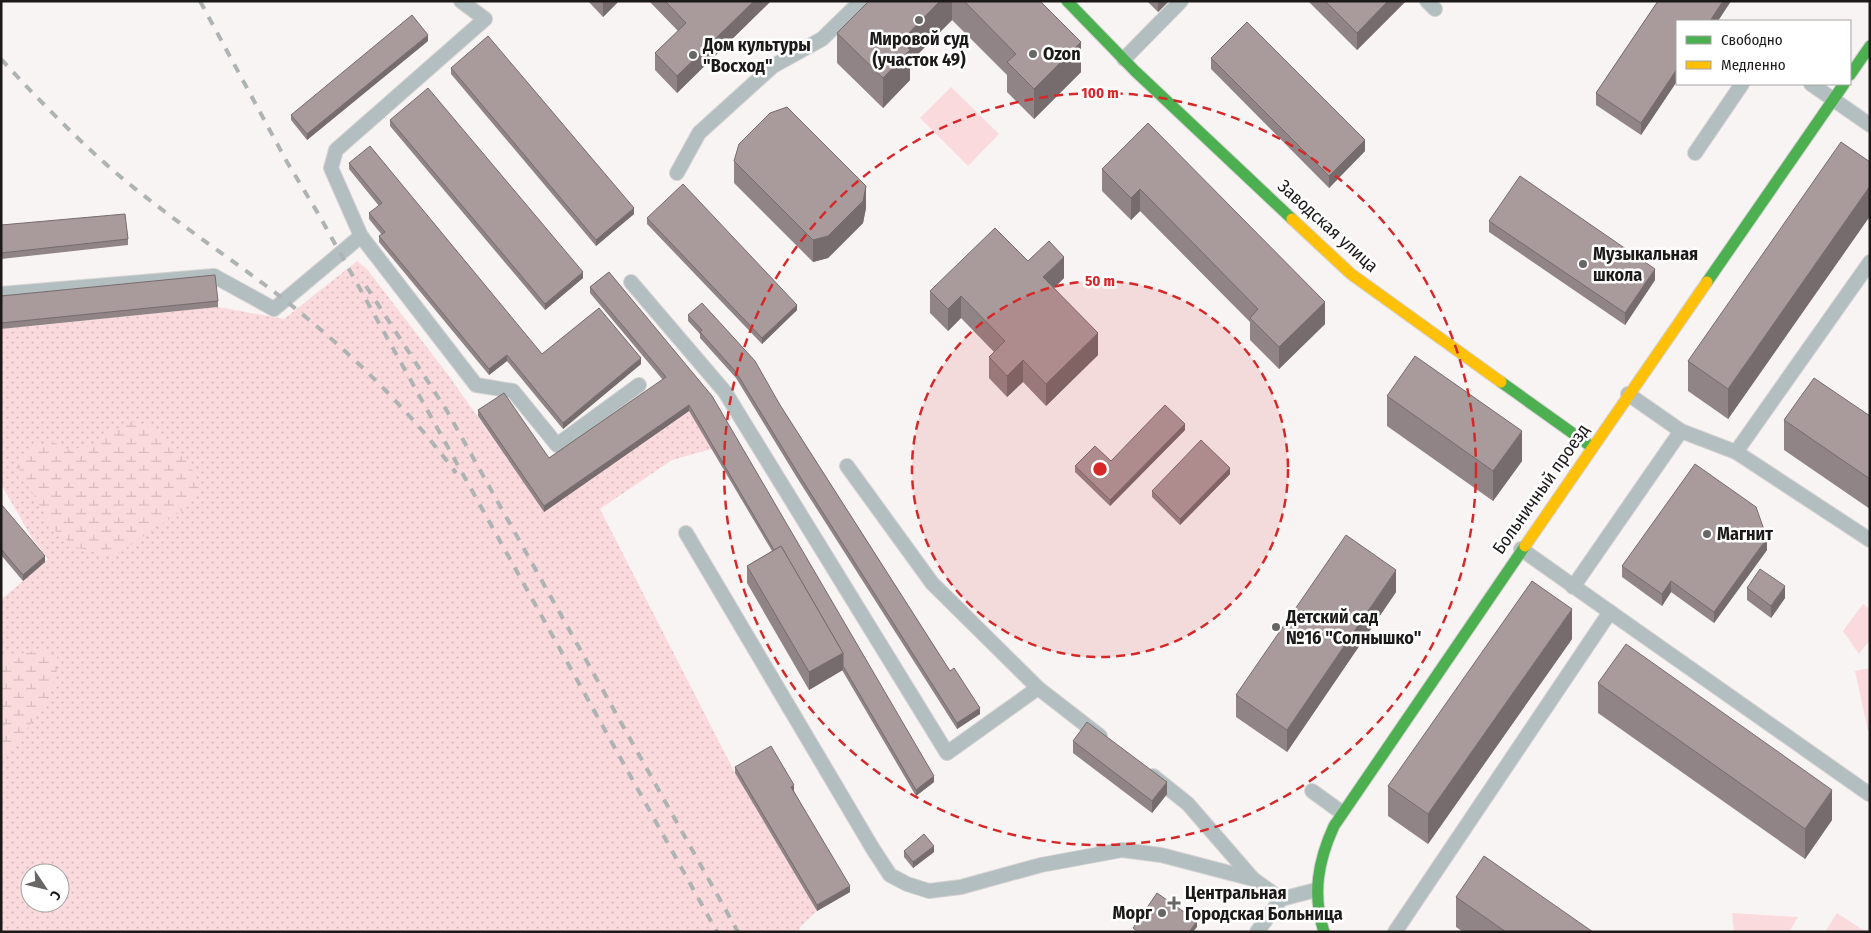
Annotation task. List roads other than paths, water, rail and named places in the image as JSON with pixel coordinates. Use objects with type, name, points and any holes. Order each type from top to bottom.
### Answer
[{"type":"street","name":"Заводская улица","points":[[1067,1],[1124,59],[1351,274],[1592,447]]},
{"type":"street","points":[[1851,74],[1870,46]]},
{"type":"street","name":"Больничный проезд","points":[[1324,932],[1316,890],[1322,854],[1341,812],[1843,85]]},
{"type":"lane","points":[[460,1],[485,19],[336,150],[331,168],[361,236],[476,385],[513,391],[557,445],[639,385]]},
{"type":"lane","points":[[676,173],[699,133],[773,66],[822,39],[861,1]]},
{"type":"lane","points":[[1124,59],[1181,1]]},
{"type":"lane","points":[[1695,153],[1741,85]]},
{"type":"lane","points":[[1812,85],[1870,125]]},
{"type":"lane","points":[[1,294],[214,276],[274,309],[361,236]]},
{"type":"lane","points":[[1736,452],[1870,262]]},
{"type":"lane","points":[[631,282],[725,392],[947,753],[1038,688]]},
{"type":"lane","points":[[1628,394],[1681,431],[1736,452],[1870,540]]},
{"type":"lane","points":[[1573,586],[1681,431]]},
{"type":"lane","points":[[847,466],[932,583],[1038,688],[1109,743]]},
{"type":"lane","points":[[686,532],[872,849],[890,875],[907,884],[929,891],[961,887],[1041,865],[1122,850],[1161,855],[1253,879]]},
{"type":"lane","points":[[1521,549],[1869,794]]},
{"type":"lane","points":[[1395,932],[1610,612]]},
{"type":"lane","points":[[1141,767],[1188,804],[1253,879],[1281,899]]},
{"type":"lane","points":[[1312,791],[1341,812]]},
{"type":"lane","points":[[1257,932],[1281,899],[1316,890]]},
{"type":"railway","points":[[200,1],[287,162],[319,215],[717,932]]},
{"type":"railway","points":[[1,59],[53,114],[129,184],[286,301],[355,360],[398,403],[456,473]]},
{"type":"railway","points":[[366,286],[447,411],[738,932]]},
{"type":"place","name":"Мировой суд (участок 49)","points":[[919,20]]},
{"type":"place","name":"Ozon","points":[[1033,54]]},
{"type":"place","name":"Дом культуры \"Восход\"","points":[[693,55]]},
{"type":"place","name":"Музыкальная школа","points":[[1583,264]]},
{"type":"place","name":"Магнит","points":[[1707,534]]},
{"type":"place","name":"Детский сад №16 \"Солнышко\"","points":[[1276,627]]},
{"type":"place","name":"Центральная Городская Больница","points":[[1174,903]]},
{"type":"place","name":"Морг","points":[[1162,913]]}]
